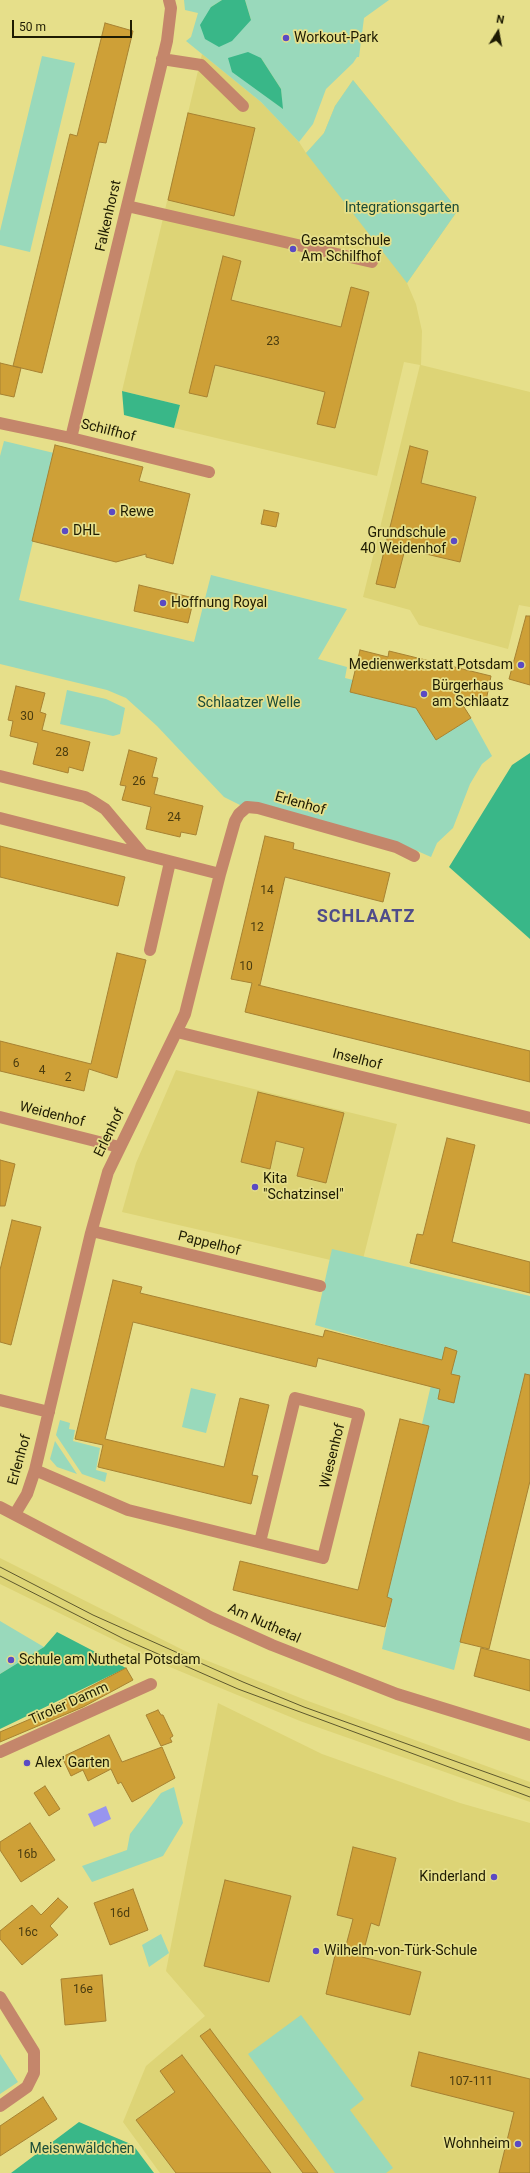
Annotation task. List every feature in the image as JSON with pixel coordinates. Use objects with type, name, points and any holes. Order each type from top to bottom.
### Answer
[{"type":"street","name":"Falkenhorst","points":[[71,438],[162,59],[171,8],[169,0]]},
{"type":"street","points":[[162,59],[201,65],[242,106]]},
{"type":"street","points":[[127,206],[372,262]]},
{"type":"street","name":"Schilfhof","points":[[0,423],[71,438],[209,472]]},
{"type":"street","points":[[0,776],[85,797],[105,809],[142,853]]},
{"type":"street","name":"Erlenhof","points":[[15,1514],[27,1494],[35,1470],[92,1231],[108,1172],[185,1014],[220,874],[235,821],[239,814],[247,808],[258,808],[396,847],[414,856]]},
{"type":"street","points":[[0,818],[220,874]]},
{"type":"street","points":[[150,950],[170,862]]},
{"type":"street","name":"Inselhof","points":[[177,1032],[530,1118]]},
{"type":"street","name":"Weidenhof","points":[[0,1117],[119,1147]]},
{"type":"street","name":"Pappelhof","points":[[92,1231],[320,1286]]},
{"type":"street","name":"Wiesenhof","points":[[35,1470],[128,1510],[323,1558],[358,1414],[295,1398],[260,1542]]},
{"type":"street","points":[[0,1400],[48,1412]]},
{"type":"street","name":"Am Nuthetal","points":[[0,1507],[212,1618],[272,1645],[397,1694],[530,1735]]},
{"type":"street","name":"Tiroler Damm","points":[[0,1752],[151,1684]]},
{"type":"street","points":[[0,1997],[34,2052],[34,2073],[27,2087],[0,2106]]},
{"type":"shaded area","name":"Gesamtschule Am Schilfhof","points":[[202,54],[261,102],[299,142],[306,153],[324,133],[335,106],[353,80],[458,210],[407,283],[416,304],[422,331],[421,365],[530,392],[530,607],[519,605],[508,649],[419,625],[410,610],[363,597],[420,365],[404,362],[377,476],[174,428],[180,405],[122,391]]},
{"type":"shaded area","name":"Kita \"Schatzinsel\"","points":[[176,1070],[397,1124],[361,1267],[122,1212],[136,1163]]},
{"type":"shaded area","points":[[0,1558],[193,1655],[308,1701],[530,1782],[530,1802],[300,1721],[165,1665],[0,1584]]},
{"type":"shaded area","name":"Wilhelm-von-Türk-Schule","points":[[218,1703],[322,1754],[460,1803],[530,1823],[530,2173],[160,2173],[123,2122],[146,2066],[205,2016],[166,1971]]},
{"type":"shaded area","points":[[106,1806],[111,1819],[94,1827],[88,1814]]},
{"type":"green space","points":[[184,0],[222,0],[211,7],[251,20],[245,0],[389,0],[364,18],[359,57],[357,57],[353,63],[326,89],[313,124],[299,142],[261,102],[186,41],[191,37],[198,13],[185,10]],"holes":[[[261,58],[281,89],[282,108],[266,96]]]},
{"type":"green space","points":[[222,0],[245,0],[251,20],[232,41],[219,47],[205,39],[200,25],[211,7]]},
{"type":"green space","points":[[248,52],[261,58],[281,89],[283,109],[232,72],[228,58]]},
{"type":"green space","points":[[42,56],[75,63],[30,252],[0,245],[0,231]]},
{"type":"green space","name":"Integrationsgarten","points":[[353,80],[458,210],[407,283],[306,153],[324,133],[335,106]]},
{"type":"green space","points":[[122,391],[180,405],[174,428],[124,415]]},
{"type":"green space","name":"Schlaatzer Welle","points":[[4,441],[54,453],[19,600],[194,642],[211,575],[347,609],[318,659],[347,667],[345,678],[353,680],[350,692],[416,708],[436,740],[471,718],[492,756],[482,764],[470,784],[453,828],[437,843],[431,857],[397,842],[262,805],[240,805],[224,797],[157,726],[126,698],[107,690],[0,664],[0,456]]},
{"type":"green space","points":[[67,690],[106,699],[125,708],[120,734],[113,736],[60,724]]},
{"type":"green space","points":[[530,753],[530,939],[449,867],[512,765]]},
{"type":"green space","points":[[332,1249],[530,1296],[530,1390],[522,1388],[454,1670],[382,1649],[392,1599],[387,1597],[429,1426],[422,1424],[437,1359],[315,1325]]},
{"type":"green space","points":[[191,1388],[216,1394],[206,1433],[182,1427]]},
{"type":"green space","points":[[60,1420],[70,1423],[69,1429],[75,1430],[73,1441],[100,1448],[96,1470],[107,1473],[105,1482],[82,1474],[56,1435]]},
{"type":"green space","points":[[55,1441],[77,1474],[57,1467],[50,1459]]},
{"type":"green space","name":"Schule am Nuthetal Potsdam","points":[[0,1621],[44,1647],[0,1674]]},
{"type":"green space","points":[[57,1632],[126,1668],[0,1729],[0,1674],[44,1647]]},
{"type":"green space","points":[[174,1787],[183,1823],[163,1856],[92,1882],[82,1866],[127,1850],[130,1834],[161,1793]]},
{"type":"green space","points":[[161,1934],[169,1953],[149,1967],[142,1945]]},
{"type":"green space","points":[[301,2015],[364,2099],[350,2110],[393,2168],[386,2173],[335,2173],[248,2054]]},
{"type":"green space","points":[[0,2054],[18,2082],[0,2094]]},
{"type":"green space","name":"Meisenwäldchen","points":[[79,2122],[133,2145],[154,2173],[11,2173]]},
{"type":"building","points":[[105,23],[133,31],[106,143],[99,142],[42,373],[13,366],[70,134],[77,136]]},
{"type":"building","points":[[188,113],[255,128],[234,216],[168,200]]},
{"type":"building","points":[[223,256],[241,261],[231,300],[341,327],[351,287],[369,292],[335,428],[317,424],[325,392],[215,365],[207,397],[189,393]]},
{"type":"building","points":[[0,363],[21,368],[14,397],[0,394]]},
{"type":"building","name":"Rewe","points":[[55,445],[143,467],[139,481],[190,494],[173,564],[146,557],[146,554],[116,562],[32,541]]},
{"type":"building","points":[[410,446],[428,451],[421,483],[476,497],[460,562],[405,549],[395,588],[376,584]]},
{"type":"building","points":[[264,510],[279,513],[276,527],[261,524]]},
{"type":"building","points":[[139,585],[194,598],[188,623],[134,611]]},
{"type":"building","name":"Medienwerkstatt Potsdam","points":[[526,616],[530,616],[530,685],[509,679]]},
{"type":"building","name":"Bürgerhaus am Schlaatz","points":[[360,650],[388,657],[389,651],[491,676],[486,701],[457,696],[471,718],[436,740],[416,708],[350,692]]},
{"type":"building","points":[[16,686],[45,693],[40,712],[46,714],[42,730],[90,742],[83,771],[69,767],[68,773],[33,764],[38,743],[10,736],[13,721],[8,720]]},
{"type":"building","points":[[129,750],[157,758],[152,777],[158,778],[154,794],[203,806],[196,835],[181,832],[180,837],[146,829],[151,807],[122,800],[126,786],[120,785]]},
{"type":"building","points":[[265,836],[294,843],[293,849],[390,873],[383,902],[285,877],[260,985],[258,985],[530,1051],[530,1082],[245,1012],[252,983],[231,979]]},
{"type":"building","points":[[0,846],[125,877],[118,906],[0,877]]},
{"type":"building","points":[[117,953],[146,960],[117,1078],[89,1069],[84,1091],[0,1071],[0,1041],[91,1064]]},
{"type":"building","points":[[258,1092],[344,1113],[326,1183],[297,1176],[304,1148],[276,1141],[270,1169],[241,1162]]},
{"type":"building","points":[[447,1138],[475,1145],[452,1242],[530,1262],[530,1293],[410,1263],[417,1234],[423,1235]]},
{"type":"building","points":[[0,1160],[15,1164],[5,1206],[0,1206]]},
{"type":"building","points":[[12,1220],[41,1227],[11,1345],[0,1342],[0,1270]]},
{"type":"building","points":[[113,1280],[142,1287],[140,1293],[323,1337],[325,1330],[442,1360],[445,1347],[457,1351],[451,1374],[460,1376],[454,1403],[438,1399],[440,1389],[318,1358],[316,1367],[133,1322],[105,1439],[224,1467],[240,1398],[269,1405],[252,1475],[258,1476],[251,1504],[98,1467],[103,1445],[75,1439]]},
{"type":"building","points":[[525,1374],[530,1375],[530,1481],[489,1649],[460,1642]]},
{"type":"building","points":[[400,1419],[429,1426],[387,1597],[392,1599],[385,1627],[233,1590],[240,1561],[358,1590]]},
{"type":"building","points":[[481,1648],[530,1660],[530,1691],[474,1676]]},
{"type":"building","points":[[126,1668],[133,1680],[83,1707],[0,1742],[0,1732],[35,1717],[34,1716]]},
{"type":"building","points":[[158,1710],[161,1715],[163,1715],[173,1736],[170,1738],[172,1742],[161,1746],[146,1715]]},
{"type":"building","points":[[109,1735],[122,1762],[162,1747],[175,1778],[132,1802],[121,1782],[118,1784],[111,1769],[88,1781],[83,1770],[71,1776],[62,1757]]},
{"type":"building","points":[[45,1786],[60,1809],[49,1816],[34,1793]]},
{"type":"building","points":[[30,1823],[55,1860],[21,1882],[0,1850],[0,1842]]},
{"type":"building","points":[[353,1847],[396,1858],[379,1926],[371,1923],[362,1957],[421,1972],[410,2015],[326,1994],[336,1951],[344,1953],[353,1919],[337,1915]]},
{"type":"building","points":[[225,1880],[291,1896],[269,1982],[204,1966]]},
{"type":"building","points":[[133,1889],[148,1930],[110,1945],[94,1903]]},
{"type":"building","points":[[58,1898],[68,1907],[50,1926],[58,1935],[22,1965],[0,1939],[0,1931],[32,1905],[41,1915]]},
{"type":"building","points":[[102,1975],[106,2021],[65,2025],[61,1979]]},
{"type":"building","points":[[210,2029],[318,2173],[303,2173],[200,2036]]},
{"type":"building","points":[[419,2052],[530,2079],[530,2173],[499,2173],[514,2112],[411,2086]]},
{"type":"building","points":[[182,2055],[271,2173],[176,2173],[136,2120],[175,2092],[160,2071]]},
{"type":"building","points":[[43,2097],[57,2119],[0,2156],[0,2126]]},
{"type":"tram line","points":[[0,1567],[93,1615],[243,1682],[304,1707],[530,1788]]},
{"type":"tram line","points":[[0,1576],[124,1639],[238,1689],[530,1797]]},
{"type":"place","name":"Workout-Park","points":[[286,38]]},
{"type":"place","name":"Gesamtschule Am Schilfhof","points":[[293,249]]},
{"type":"place","name":"Rewe","points":[[112,512]]},
{"type":"place","name":"DHL","points":[[65,531]]},
{"type":"place","name":"Grundschule 40 Weidenhof","points":[[454,541]]},
{"type":"place","name":"Hoffnung Royal","points":[[163,603]]},
{"type":"place","name":"Medienwerkstatt Potsdam","points":[[521,665]]},
{"type":"place","name":"Bürgerhaus am Schlaatz","points":[[424,694]]},
{"type":"place","name":"Kita \"Schatzinsel\"","points":[[255,1187]]},
{"type":"place","name":"Schule am Nuthetal Potsdam","points":[[11,1660]]},
{"type":"place","name":"Alex' Garten","points":[[27,1763]]},
{"type":"place","name":"Kinderland","points":[[494,1877]]},
{"type":"place","name":"Wilhelm-von-Türk-Schule","points":[[316,1951]]},
{"type":"place","name":"Wohnheim","points":[[518,2144]]},
{"type":"district","name":"SCHLAATZ","points":[[366,917]]}]
